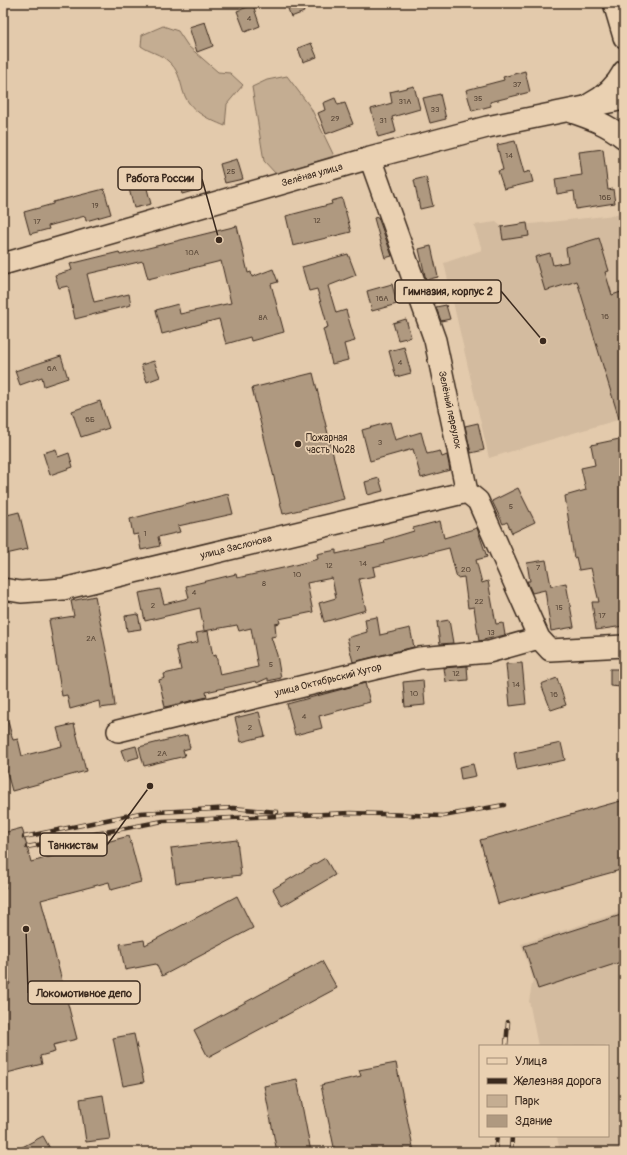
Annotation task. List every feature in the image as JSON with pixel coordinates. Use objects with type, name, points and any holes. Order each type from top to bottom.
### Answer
[{"type":"street","points":[[614,3],[624,37]]},
{"type":"street","points":[[574,109],[600,98],[610,91],[619,81],[624,71]]},
{"type":"street","name":"Зелёная улица","points":[[3,264],[370,158],[487,127],[624,99]]},
{"type":"street","points":[[574,109],[613,129],[624,138]]},
{"type":"street","name":"Зелёный переулок","points":[[370,158],[435,340],[467,492]]},
{"type":"street","points":[[467,492],[478,501],[544,644]]},
{"type":"street","name":"улица Заслонова","points":[[3,589],[21,592],[63,589],[467,492]]},
{"type":"street","name":"улица Октябрьский Хутор","points":[[118,731],[419,658],[489,652],[544,644],[624,646]]},
{"type":"shaded area","points":[[624,214],[624,418],[489,458],[444,263],[482,250],[474,225],[496,222],[502,227]]},
{"type":"shaded area","points":[[624,911],[624,1152],[560,1152],[557,1137],[609,1137],[609,1045],[538,1045],[529,1001],[533,979],[521,944]]},
{"type":"green space","points":[[163,26],[178,31],[188,46],[218,72],[230,73],[243,85],[227,104],[225,126],[206,117],[194,109],[186,98],[178,75],[171,64],[162,57],[141,46],[142,35]]},
{"type":"green space","points":[[287,76],[311,108],[334,156],[276,174],[264,161],[252,87],[267,80]]},
{"type":"building","points":[[286,3],[301,3],[304,12],[291,17]]},
{"type":"building","points":[[253,5],[260,26],[245,32],[237,11]]},
{"type":"building","points":[[205,22],[213,46],[197,52],[189,27]]},
{"type":"building","points":[[311,43],[317,57],[303,62],[298,48]]},
{"type":"building","points":[[525,71],[530,92],[490,102],[491,106],[472,111],[466,90],[504,80],[503,77]]},
{"type":"building","points":[[414,86],[420,109],[392,117],[396,132],[378,137],[371,109],[392,103],[390,92]]},
{"type":"building","points":[[440,94],[446,119],[430,123],[423,98]]},
{"type":"building","points":[[335,98],[338,105],[345,103],[353,124],[326,134],[318,113],[325,110],[323,103]]},
{"type":"building","points":[[515,141],[524,173],[530,171],[533,182],[504,189],[498,171],[503,170],[497,145]]},
{"type":"building","points":[[603,149],[608,190],[613,189],[615,203],[576,209],[574,191],[557,194],[555,179],[582,175],[579,152]]},
{"type":"building","points":[[237,159],[243,179],[225,183],[220,164]]},
{"type":"building","points":[[195,169],[200,189],[182,194],[177,174]]},
{"type":"building","points":[[144,177],[151,204],[134,208],[127,181]]},
{"type":"building","points":[[426,177],[433,206],[420,209],[414,180]]},
{"type":"building","points":[[104,189],[111,214],[86,221],[85,216],[48,226],[49,229],[30,234],[24,212],[53,204],[53,202]]},
{"type":"building","points":[[342,198],[351,232],[293,246],[286,216],[332,204],[331,201]]},
{"type":"building","points":[[378,217],[392,256],[385,258],[374,218]]},
{"type":"building","points":[[527,223],[529,236],[503,240],[501,227]]},
{"type":"building","points":[[237,226],[248,273],[251,272],[252,277],[273,269],[278,282],[271,284],[284,332],[251,341],[250,337],[226,344],[219,319],[162,334],[156,310],[178,304],[180,314],[231,303],[221,261],[148,279],[143,261],[87,274],[94,302],[129,294],[131,305],[75,319],[68,286],[59,288],[55,275],[72,270],[70,264],[119,252],[120,255]]},
{"type":"building","points":[[599,238],[609,271],[605,272],[612,295],[624,291],[624,424],[621,425],[577,281],[545,291],[535,257],[550,253],[553,265],[568,262],[566,248]]},
{"type":"building","points":[[431,246],[438,277],[426,280],[419,249]]},
{"type":"building","points":[[348,254],[356,275],[328,286],[336,313],[346,310],[355,341],[344,344],[348,360],[332,364],[323,329],[328,327],[317,289],[309,291],[302,267]]},
{"type":"building","points":[[392,284],[397,304],[372,311],[367,291]]},
{"type":"building","points":[[446,305],[450,319],[441,321],[436,307]]},
{"type":"building","points":[[406,319],[411,337],[398,340],[393,323]]},
{"type":"building","points":[[404,347],[411,373],[396,377],[389,351]]},
{"type":"building","points":[[61,356],[68,378],[44,386],[42,377],[20,385],[15,371]]},
{"type":"building","points":[[154,361],[160,377],[147,382],[141,365]]},
{"type":"building","name":"Пожарная часть №28","points":[[313,373],[344,499],[283,514],[252,388]]},
{"type":"building","points":[[100,401],[109,428],[81,437],[72,411]]},
{"type":"building","points":[[390,422],[395,440],[421,432],[427,454],[440,451],[442,457],[447,455],[450,470],[421,478],[413,449],[370,461],[362,430]]},
{"type":"building","points":[[478,423],[484,450],[471,453],[465,426]]},
{"type":"building","points":[[624,438],[624,626],[596,630],[592,602],[599,602],[591,568],[579,570],[576,557],[574,558],[565,496],[586,490],[581,468],[595,465],[591,445]]},
{"type":"building","points":[[56,449],[58,457],[69,453],[73,467],[50,475],[43,453]]},
{"type":"building","points":[[379,478],[383,491],[368,495],[365,482]]},
{"type":"building","points":[[518,488],[535,522],[512,533],[507,522],[503,524],[492,501]]},
{"type":"building","points":[[228,494],[233,514],[178,526],[180,532],[158,537],[160,546],[141,550],[138,534],[133,535],[130,519]]},
{"type":"building","points":[[19,512],[28,549],[6,554],[3,542],[3,516]]},
{"type":"building","points":[[440,521],[444,538],[477,528],[487,557],[476,560],[482,583],[488,581],[496,624],[503,623],[505,635],[479,641],[474,607],[468,608],[464,577],[457,578],[449,548],[373,567],[375,576],[359,579],[366,610],[324,622],[319,603],[336,598],[332,578],[307,583],[313,612],[279,619],[280,623],[275,624],[276,636],[271,637],[277,655],[281,678],[268,681],[268,678],[257,683],[256,681],[206,692],[207,697],[165,707],[159,680],[165,678],[164,674],[181,670],[176,647],[198,642],[196,633],[208,631],[213,656],[216,655],[220,675],[258,667],[251,628],[239,631],[237,625],[204,631],[200,608],[145,621],[139,593],[160,589],[164,604],[189,598],[186,586],[236,574],[237,578],[283,568],[318,559],[317,554],[336,550],[336,554],[385,543],[384,540],[414,531],[413,528]]},
{"type":"building","points":[[546,560],[551,586],[566,583],[574,627],[551,631],[545,590],[532,593],[527,581],[530,581],[527,563]]},
{"type":"building","points":[[95,596],[111,675],[115,706],[100,708],[99,701],[70,709],[67,695],[62,696],[49,620],[74,616],[71,601]]},
{"type":"building","points":[[138,614],[141,629],[127,631],[125,616]]},
{"type":"building","points":[[377,617],[380,635],[410,628],[414,647],[353,662],[347,638],[367,632],[365,619]]},
{"type":"building","points":[[449,620],[453,643],[440,644],[437,622]]},
{"type":"building","points":[[522,663],[526,704],[510,706],[506,664]]},
{"type":"building","points":[[467,666],[468,680],[446,682],[444,668]]},
{"type":"building","points":[[610,669],[622,669],[621,687],[610,686]]},
{"type":"building","points":[[557,678],[566,705],[551,710],[541,684]]},
{"type":"building","points":[[423,680],[425,705],[405,707],[403,682]]},
{"type":"building","points":[[365,683],[370,702],[319,716],[322,728],[295,735],[287,704]]},
{"type":"building","points":[[259,712],[265,736],[241,742],[235,718]]},
{"type":"building","points":[[7,718],[13,740],[18,739],[22,756],[62,746],[57,728],[74,724],[86,771],[12,791],[3,758],[3,719]]},
{"type":"building","points":[[187,735],[190,748],[183,750],[185,756],[144,766],[139,747]]},
{"type":"building","points":[[561,743],[565,760],[517,770],[514,753]]},
{"type":"building","points":[[136,746],[139,757],[125,761],[121,750]]},
{"type":"building","points":[[473,764],[476,776],[461,779],[459,767]]},
{"type":"building","points":[[624,800],[624,869],[498,904],[480,840]]},
{"type":"building","points":[[22,828],[31,862],[129,836],[141,882],[111,890],[109,882],[41,900],[77,1039],[53,1045],[55,1052],[40,1056],[42,1064],[3,1074],[3,986],[10,984],[3,958],[3,889],[6,888],[3,875],[3,833]]},
{"type":"building","points":[[237,840],[241,875],[176,883],[171,848]]},
{"type":"building","points":[[325,858],[335,875],[282,906],[273,889]]},
{"type":"building","points":[[237,896],[253,928],[162,976],[156,964],[125,970],[120,944],[144,940],[145,945]]},
{"type":"building","points":[[624,914],[624,961],[538,989],[524,946]]},
{"type":"building","points":[[322,961],[337,988],[208,1057],[194,1030]]},
{"type":"building","points":[[134,1034],[144,1082],[123,1086],[113,1038]]},
{"type":"building","points":[[396,1063],[414,1152],[335,1152],[321,1085],[361,1076],[359,1070]]},
{"type":"building","points":[[297,1079],[311,1152],[277,1152],[264,1086]]},
{"type":"building","points":[[103,1095],[110,1139],[86,1142],[80,1099]]},
{"type":"building","points":[[43,1136],[52,1152],[13,1152]]},
{"type":"railway","points":[[27,847],[163,821],[350,813],[443,816],[504,805]]},
{"type":"railway","points":[[24,837],[140,813],[233,808],[277,812]]},
{"type":"railway","points":[[506,1045],[508,1022]]},
{"type":"railway","points":[[495,1152],[497,1137]]},
{"type":"railway","points":[[511,1152],[512,1137]]},
{"type":"place","name":"Работа России","points":[[219,240]]},
{"type":"place","name":"Гимназия, корпус 2","points":[[543,341]]},
{"type":"place","name":"Пожарная часть №28","points":[[298,444]]},
{"type":"place","name":"Танкистам","points":[[150,786]]},
{"type":"place","name":"Локомотивное депо","points":[[26,929]]}]
